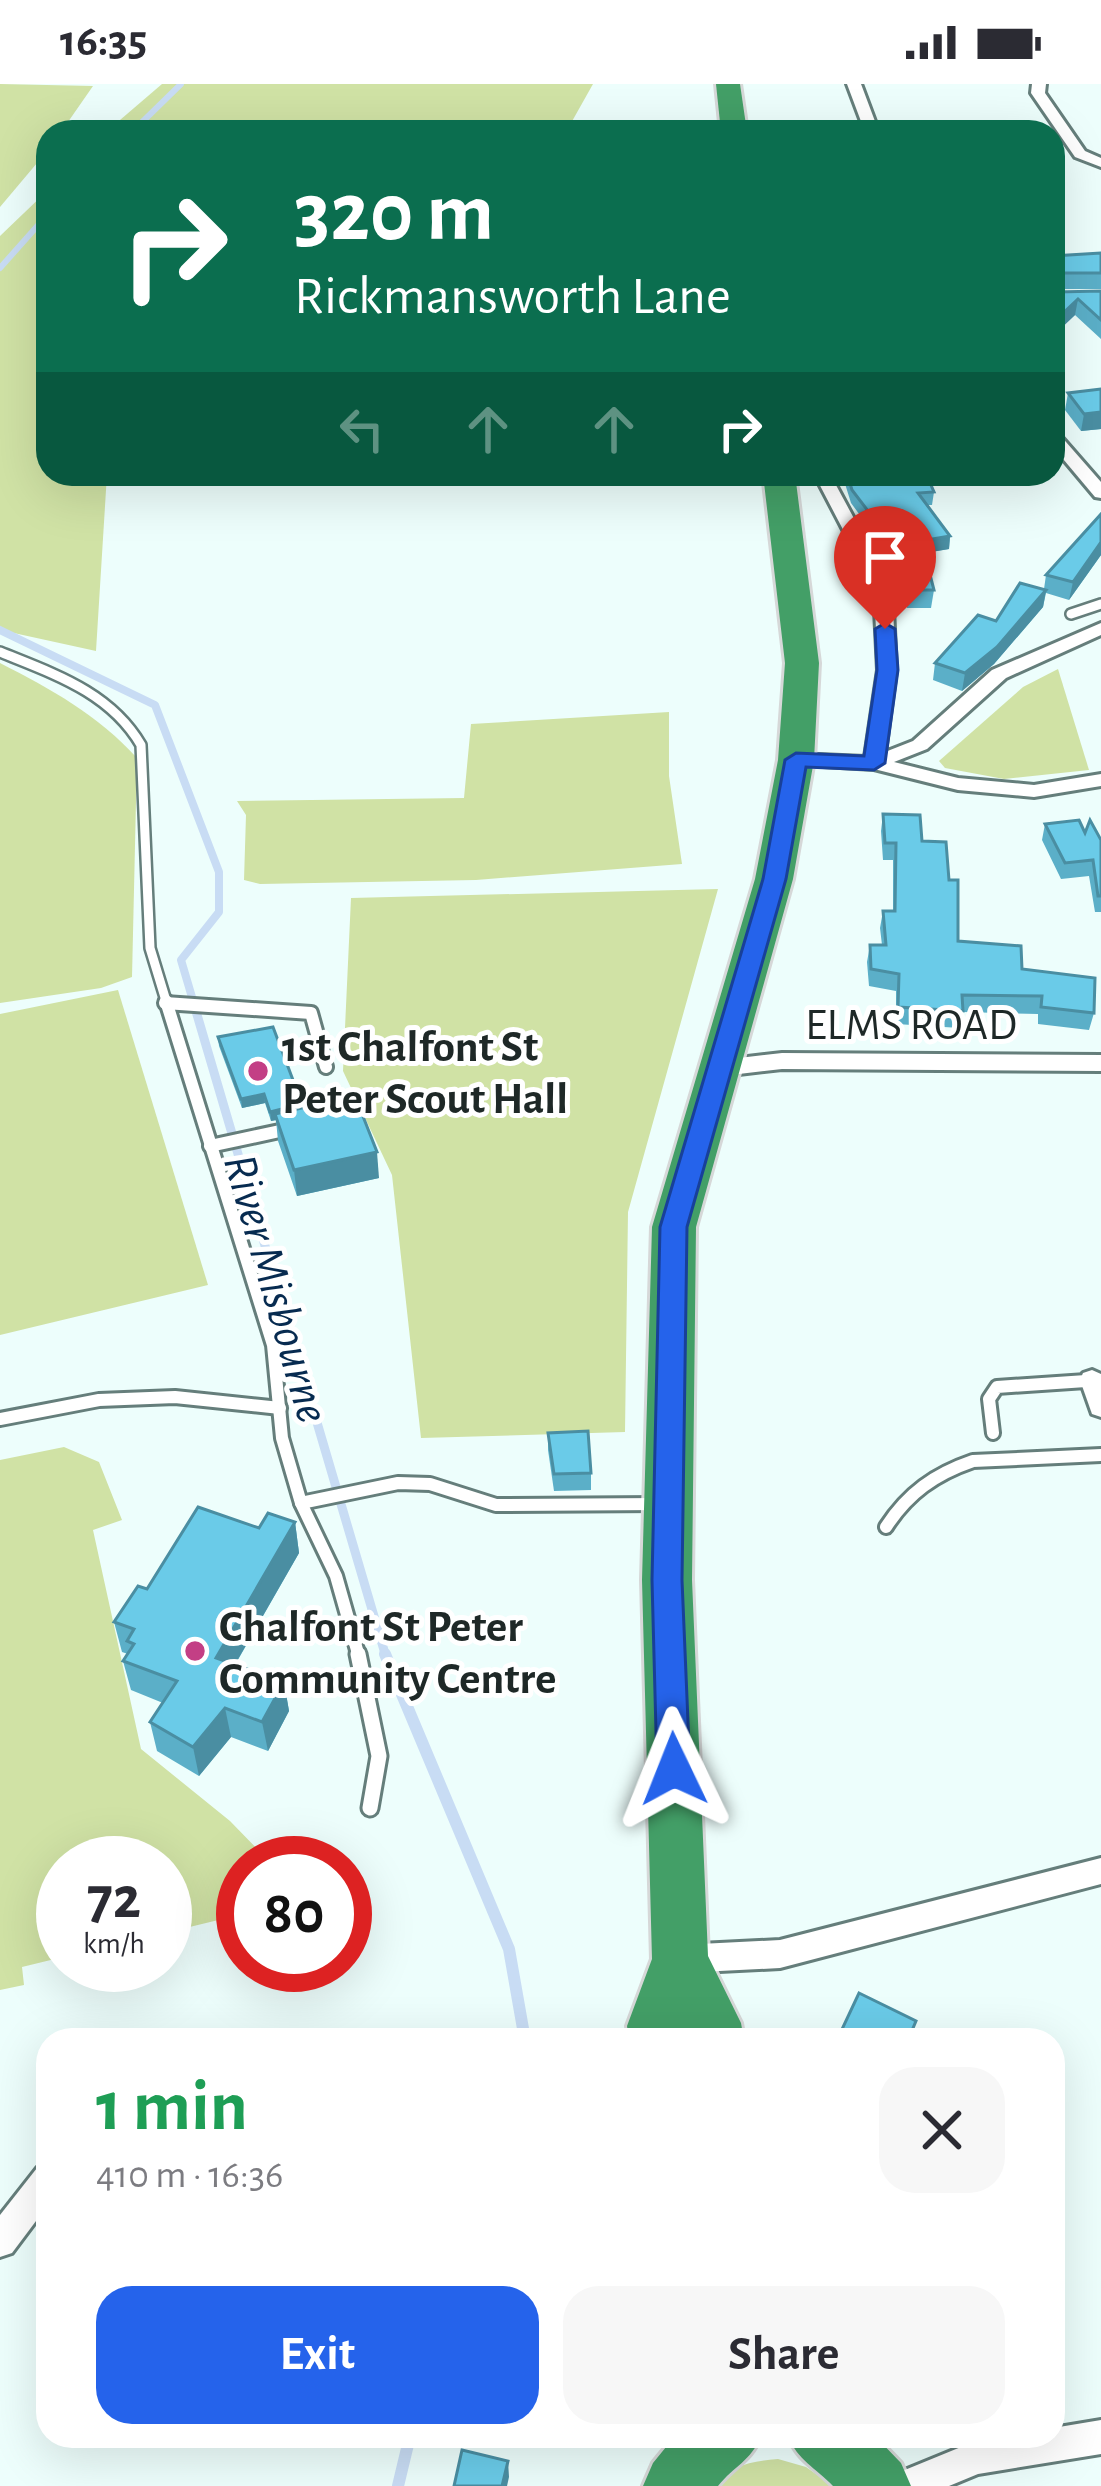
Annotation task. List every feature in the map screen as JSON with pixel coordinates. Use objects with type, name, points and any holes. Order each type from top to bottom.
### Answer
[{"type":"highway","points":[[728,84],[732,120]]},
{"type":"highway","points":[[656,2028],[680,1959],[668,1504],[674,1227],[775,879],[796,760],[802,664],[780,486]]},
{"type":"highway","points":[[680,1959],[713,2028]]},
{"type":"highway","points":[[843,2448],[878,2486]]},
{"type":"street","points":[[854,84],[868,120]]},
{"type":"street","points":[[1039,84],[1038,93],[1057,120]]},
{"type":"street","points":[[1065,132],[1080,154],[1101,163]]},
{"type":"street","points":[[1065,451],[1101,493]]},
{"type":"street","points":[[828,486],[883,589],[887,670],[874,763]]},
{"type":"street","points":[[874,763],[920,745],[999,674],[1101,628]]},
{"type":"street","points":[[796,760],[874,763],[958,784],[1034,790],[1101,780]]},
{"type":"street","name":"ELMS ROAD","points":[[722,1068],[782,1061],[1101,1063]]},
{"type":"street","points":[[1096,1380],[1101,1407]]},
{"type":"street","points":[[680,1959],[780,1954],[1101,1871]]},
{"type":"street","points":[[0,2241],[36,2195]]},
{"type":"street","points":[[1065,2443],[1101,2437]]},
{"type":"street","points":[[907,2486],[978,2457],[1033,2448]]},
{"type":"lane","points":[[1071,614],[1101,604]]},
{"type":"lane","points":[[0,652],[91,694],[126,719],[141,745],[148,933],[165,1003],[273,1345],[282,1438],[301,1503],[336,1576],[366,1680],[379,1756],[370,1808]]},
{"type":"lane","points":[[165,1003],[311,1013],[326,1067]]},
{"type":"lane","points":[[210,1146],[303,1125]]},
{"type":"lane","points":[[993,1432],[988,1399],[997,1388],[1096,1380]]},
{"type":"lane","points":[[0,1419],[99,1400],[176,1396],[280,1408]]},
{"type":"lane","points":[[886,1527],[912,1490],[954,1467],[973,1461],[1101,1455]]},
{"type":"lane","points":[[301,1503],[363,1489],[430,1484],[518,1506],[668,1504]]},
{"type":"green space","points":[[0,84],[93,86],[69,120],[36,120],[36,164],[0,207]]},
{"type":"green space","points":[[162,84],[593,84],[573,120],[120,120]]},
{"type":"green space","points":[[36,202],[36,486],[106,486],[96,651],[0,630],[0,236]]},
{"type":"green space","points":[[0,663],[73,704],[137,758],[132,977],[101,988],[0,1003]]},
{"type":"green space","points":[[1058,669],[1089,770],[1004,779],[945,768],[939,761],[1023,687]]},
{"type":"green space","points":[[669,712],[669,776],[682,864],[476,880],[260,884],[244,880],[246,815],[237,801],[464,798],[471,724]]},
{"type":"green space","points":[[718,889],[628,1212],[625,1432],[421,1438],[392,1175],[343,1071],[351,898]]},
{"type":"green space","points":[[118,990],[208,1285],[0,1335],[0,1014]]},
{"type":"green space","points":[[64,1447],[99,1462],[122,1520],[93,1530],[141,1749],[245,1836],[216,1836],[216,1921],[192,1926],[192,1836],[36,1836],[36,1964],[22,1967],[24,1985],[0,1990],[0,1460]]},
{"type":"green space","points":[[778,2459],[806,2467],[833,2486],[711,2486],[741,2466]]},
{"type":"building","points":[[1101,253],[1101,273],[1065,273],[1065,255]]},
{"type":"building","points":[[1101,291],[1101,320],[1078,299],[1065,311],[1065,292]]},
{"type":"building","points":[[1101,389],[1101,412],[1084,414],[1068,393]]},
{"type":"building","points":[[851,486],[931,486],[934,492],[918,493],[950,536],[921,541],[904,519],[878,524]]},
{"type":"building","points":[[1101,514],[1101,542],[1073,582],[1046,575]]},
{"type":"building","points":[[927,563],[934,590],[910,590],[904,564]]},
{"type":"building","points":[[1020,583],[1046,590],[997,647],[965,673],[935,663],[978,615],[996,621]]},
{"type":"building","points":[[883,814],[920,815],[922,841],[946,842],[949,880],[958,880],[958,941],[1021,946],[1022,969],[1095,978],[1094,1013],[1041,1007],[1042,996],[962,995],[963,1011],[898,1007],[899,974],[871,969],[870,945],[886,945],[883,911],[895,911],[896,843],[885,843]]},
{"type":"building","points":[[1079,820],[1085,833],[1090,820],[1101,840],[1101,896],[1093,860],[1065,863],[1045,824]]},
{"type":"building","name":"1st Chalfont St Peter Scout Hall","points":[[273,1027],[302,1104],[270,1112],[264,1094],[241,1099],[218,1037]]},
{"type":"building","points":[[355,1096],[377,1152],[294,1170],[275,1114]]},
{"type":"building","points":[[588,1431],[591,1473],[554,1474],[548,1433]]},
{"type":"building","name":"Chalfont St Peter Community Centre","points":[[198,1507],[259,1528],[268,1513],[295,1522],[216,1658],[284,1682],[262,1722],[225,1708],[193,1747],[150,1722],[177,1681],[123,1661],[134,1644],[127,1641],[134,1629],[114,1622],[138,1586],[147,1589]]},
{"type":"building","points":[[859,1993],[916,2021],[913,2028],[843,2028]]},
{"type":"building","points":[[462,2450],[508,2461],[502,2486],[454,2486]]},
{"type":"waterway","name":"River Misbourne","points":[[144,120],[181,84]]},
{"type":"waterway","name":"River Misbourne","points":[[0,268],[36,228]]},
{"type":"waterway","name":"River Misbourne","points":[[0,630],[155,705],[219,872],[219,912],[181,960],[194,1004]]},
{"type":"waterway","name":"River Misbourne","points":[[193,1001],[385,1655]]},
{"type":"waterway","name":"River Misbourne","points":[[385,1655],[509,1949],[523,2028]]},
{"type":"waterway","name":"River Misbourne","points":[[398,2486],[407,2448]]},
{"type":"place","name":"1st Chalfont St Peter Scout Hall","points":[[258,1071]]},
{"type":"place","name":"Chalfont St Peter Community Centre","points":[[195,1651]]},
{"type":"route","points":[[674,1769],[667,1580],[674,1227],[775,879],[796,760],[874,763],[887,670],[885,629]]}]
